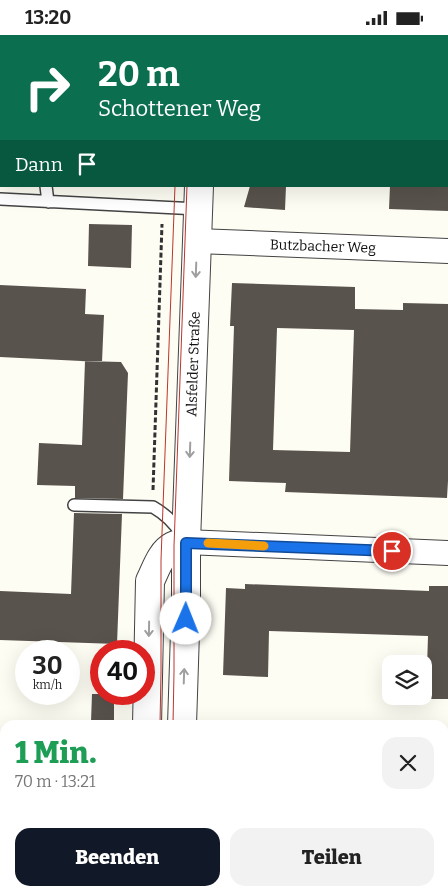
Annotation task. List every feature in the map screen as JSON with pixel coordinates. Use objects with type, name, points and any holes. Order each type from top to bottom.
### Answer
[{"type":"street","name":"Alsfelder Straße","points":[[182,720],[186,543],[198,197]]},
{"type":"street","name":"Butzbacher Weg","points":[[197,241],[448,251]]},
{"type":"street","points":[[147,720],[150,581],[160,560],[174,546],[186,543],[448,553]]},
{"type":"lane","points":[[46,187],[48,202]]},
{"type":"lane","points":[[0,199],[163,207],[198,197]]},
{"type":"lane","points":[[74,505],[153,507],[162,512],[174,524],[186,543]]},
{"type":"path","points":[[153,507],[163,207]]},
{"type":"building","points":[[250,187],[286,187],[285,210],[244,207]]},
{"type":"building","points":[[390,187],[448,187],[448,211],[389,209]]},
{"type":"building","points":[[89,224],[132,225],[131,268],[88,266]]},
{"type":"building","points":[[232,283],[355,287],[355,309],[403,310],[403,303],[448,304],[447,498],[285,492],[286,483],[229,481],[234,326],[230,326]],"holes":[[[277,328],[354,330],[350,452],[273,450]]]},
{"type":"building","points":[[0,285],[86,289],[85,314],[104,315],[102,362],[0,357]]},
{"type":"building","points":[[85,361],[121,362],[128,373],[123,499],[75,498],[75,486],[37,485],[39,443],[82,445]]},
{"type":"building","points":[[74,513],[122,514],[117,640],[90,640],[90,643],[80,643],[80,640],[0,640],[0,591],[71,594]]},
{"type":"building","points":[[245,584],[429,591],[429,586],[448,586],[448,699],[432,699],[432,655],[427,655],[428,636],[269,631],[268,677],[223,675],[226,588],[245,589]]},
{"type":"building","points":[[92,705],[114,705],[114,720],[91,720]]},
{"type":"tram line","points":[[160,720],[161,560],[175,187]]},
{"type":"tram line","points":[[173,720],[174,546],[187,187]]},
{"type":"slow traffic","points":[[208,543],[264,546]]},
{"type":"route","points":[[186,619],[186,543],[392,551]]}]
